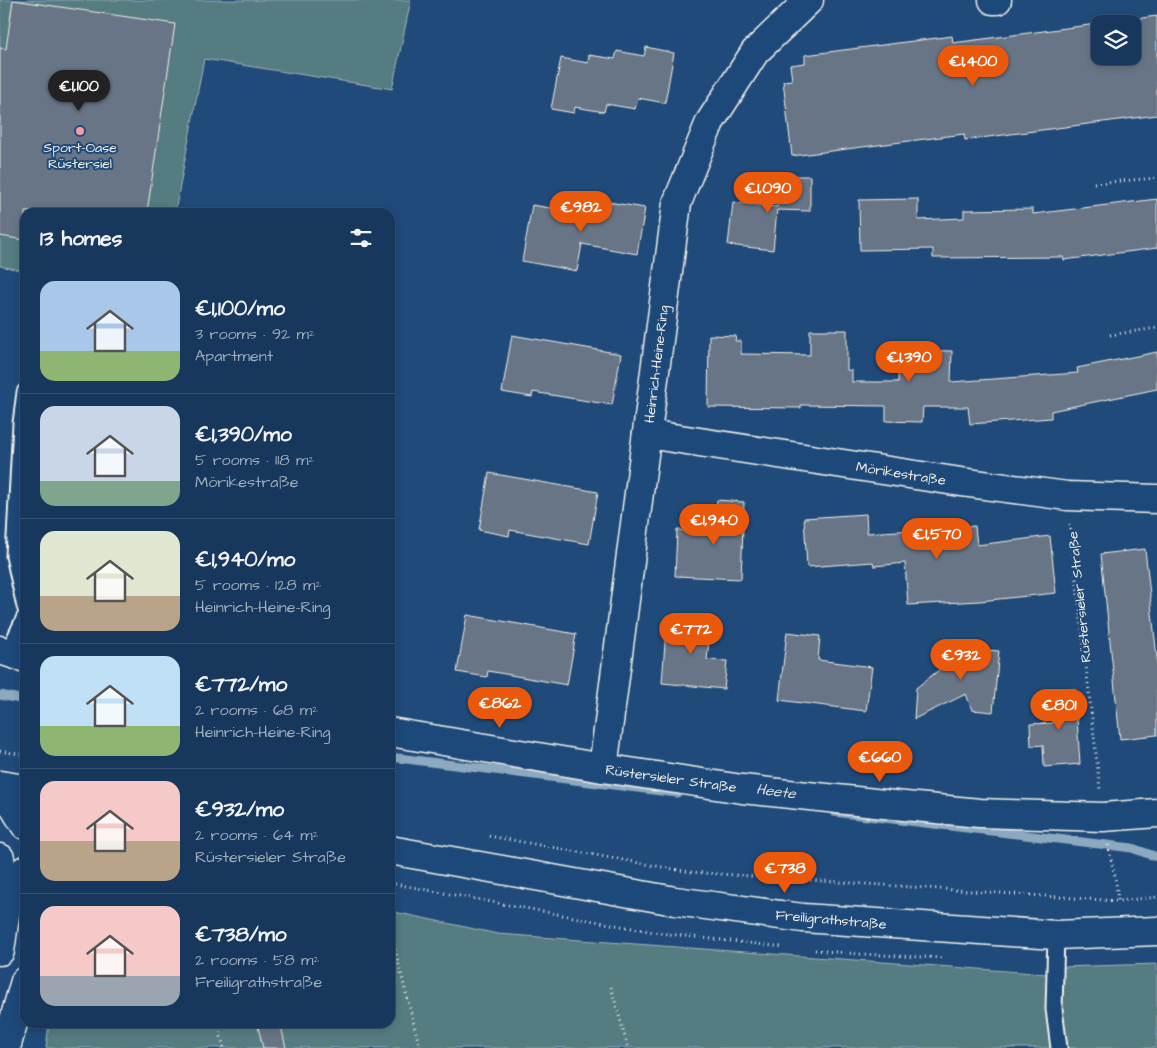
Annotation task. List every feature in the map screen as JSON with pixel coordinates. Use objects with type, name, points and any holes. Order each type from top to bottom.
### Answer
[{"type":"street","name":"Heinrich-Heine-Ring","points":[[603,768],[677,202],[710,122],[755,52],[809,0]]},
{"type":"street","name":"Mörikestraße","points":[[647,434],[961,482],[1067,496],[1157,498]]},
{"type":"street","name":"Rüstersieler Straße","points":[[395,733],[742,789],[894,806],[980,813],[1103,817],[1157,813]]},
{"type":"street","points":[[9,787],[20,813]]},
{"type":"street","name":"Freiligrathstraße","points":[[395,851],[675,901],[803,918],[1056,935],[1157,931]]},
{"type":"street","points":[[0,858],[6,909],[0,951]]},
{"type":"street","points":[[6,909],[20,880]]},
{"type":"street","points":[[6,1048],[20,999]]},
{"type":"lane","points":[[20,456],[14,556],[20,584]]},
{"type":"lane","points":[[11,654],[20,630]]},
{"type":"lane","points":[[1056,935],[1054,1009],[1059,1048]]},
{"type":"path","points":[[1094,183],[1157,178]]},
{"type":"path","points":[[1110,335],[1157,328]]},
{"type":"path","name":"Rüstersieler Straße","points":[[1067,496],[1103,817]]},
{"type":"path","points":[[0,751],[20,754]]},
{"type":"path","points":[[1103,817],[1118,901]]},
{"type":"path","points":[[487,836],[690,872],[1118,901],[1157,897]]},
{"type":"path","points":[[395,950],[420,1048]]},
{"type":"path","points":[[611,987],[628,1048]]},
{"type":"path","points":[[219,1028],[224,1048]]},
{"type":"green space","points":[[0,0],[411,0],[392,89],[204,59],[176,208],[20,208],[20,270],[0,266]]},
{"type":"green space","points":[[395,912],[498,934],[1061,975],[1061,967],[1157,964],[1157,1048],[46,1048],[48,1028],[395,1028]]},
{"type":"building","name":"Sport-Oase Rüstersiel","points":[[13,0],[175,24],[148,208],[20,208],[20,239],[0,236],[0,48],[6,49]]},
{"type":"building","points":[[1157,16],[1157,115],[965,140],[964,134],[792,156],[783,81],[792,80],[790,65],[805,63],[805,55],[952,36],[953,43],[1091,25],[1091,65],[1141,65],[1141,18]]},
{"type":"building","points":[[646,47],[674,53],[665,103],[638,98],[635,109],[606,104],[604,112],[575,107],[574,113],[551,109],[561,58],[588,63],[589,55],[615,59],[617,51],[644,56]]},
{"type":"building","points":[[776,176],[810,176],[810,211],[777,210],[773,250],[728,245],[733,202],[777,207]]},
{"type":"building","points":[[590,199],[645,208],[637,254],[582,244],[577,271],[522,261],[532,205],[587,214]]},
{"type":"building","points":[[918,199],[918,220],[964,218],[964,210],[1033,209],[1033,214],[1157,199],[1157,248],[1064,260],[1063,257],[933,258],[933,249],[860,250],[859,200]]},
{"type":"building","points":[[810,330],[847,330],[847,370],[852,371],[852,382],[898,382],[899,350],[952,351],[951,382],[1078,373],[1077,368],[1157,352],[1157,389],[1051,411],[1051,418],[970,424],[968,407],[923,407],[922,422],[886,421],[886,406],[801,405],[801,408],[708,407],[709,335],[736,336],[735,341],[741,341],[741,354],[810,355]]},
{"type":"building","points":[[512,335],[621,354],[612,405],[533,392],[532,397],[502,392]]},
{"type":"building","points":[[489,473],[598,492],[589,544],[510,530],[509,536],[479,530]]},
{"type":"building","points":[[717,500],[744,502],[741,579],[675,576],[677,530],[715,532]]},
{"type":"building","points":[[866,514],[867,533],[975,526],[977,545],[1050,536],[1056,593],[980,601],[908,605],[905,563],[874,566],[873,562],[807,567],[804,518]]},
{"type":"building","points":[[1145,549],[1157,658],[1157,735],[1120,739],[1101,554]]},
{"type":"building","points":[[467,615],[576,634],[567,685],[488,671],[487,677],[457,672]]},
{"type":"building","points":[[667,616],[711,620],[707,660],[727,661],[724,689],[662,683]]},
{"type":"building","points":[[787,632],[820,636],[818,660],[872,667],[866,711],[779,700]]},
{"type":"building","points":[[948,647],[999,651],[993,712],[972,710],[966,694],[914,719],[916,688],[944,666]]},
{"type":"building","points":[[1075,689],[1080,764],[1044,767],[1043,745],[1031,746],[1030,724],[1053,723],[1050,690]]},
{"type":"building","points":[[258,1028],[281,1028],[286,1048],[263,1048]]},
{"type":"waterway","name":"Heete","points":[[0,695],[20,699]]},
{"type":"waterway","name":"Heete","points":[[395,758],[677,793]]},
{"type":"waterway","name":"Heete","points":[[834,812],[1132,848],[1157,857]]},
{"type":"place","name":"Sport-Oase Rüstersiel","points":[[80,131]]}]
